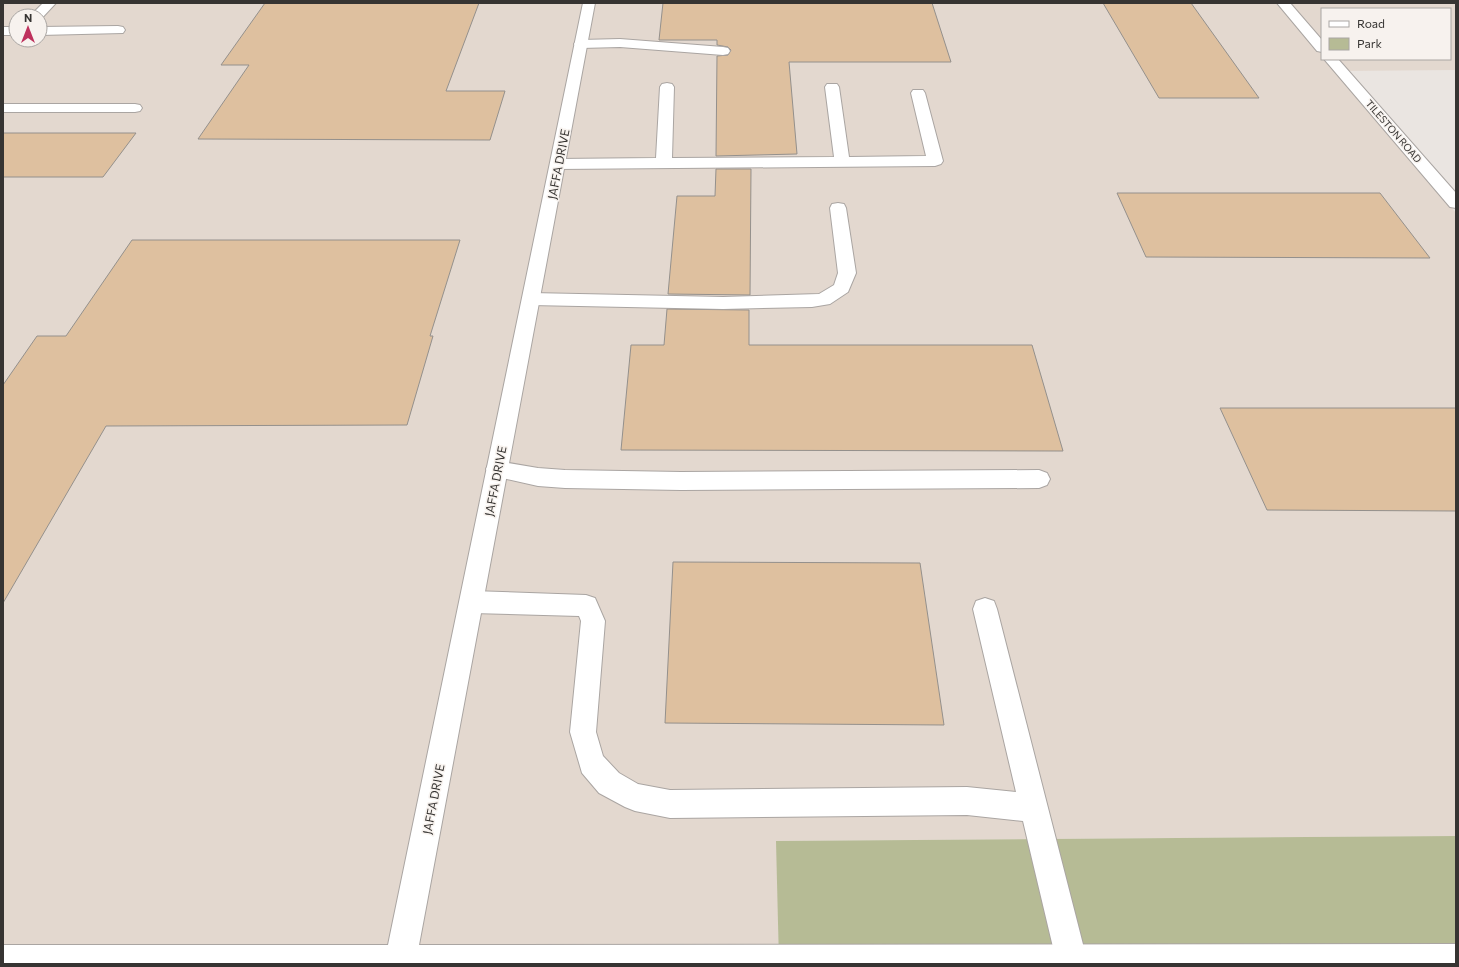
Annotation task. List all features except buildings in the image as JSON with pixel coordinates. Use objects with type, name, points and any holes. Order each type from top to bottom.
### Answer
[{"type":"street","name":"JAFFA DRIVE","points":[[401,960],[589,3]]},
{"type":"street","points":[[1283,3],[1321,47]]},
{"type":"street","points":[[48,31],[118,30]]},
{"type":"street","points":[[581,44],[620,43],[723,50]]},
{"type":"street","name":"TILESTON ROAD","points":[[1333,60],[1456,203]]},
{"type":"street","points":[[664,163],[667,87]]},
{"type":"street","points":[[832,87],[842,161]]},
{"type":"street","points":[[558,164],[935,161],[918,93]]},
{"type":"street","points":[[3,108],[135,108]]},
{"type":"street","points":[[531,299],[723,303],[823,300],[842,288],[847,273],[838,208]]},
{"type":"street","points":[[498,469],[538,477],[681,481],[1039,479]]},
{"type":"street","points":[[472,602],[586,606],[593,621],[583,732],[592,763],[609,783],[635,798],[670,804],[967,801],[1034,808]]},
{"type":"street","points":[[985,609],[1071,960]]},
{"type":"street","points":[[3,961],[1071,960],[1229,962],[1456,960]]},
{"type":"shaded area","points":[[3,3],[1456,3],[1456,70],[1339,71],[1456,213],[1456,836],[777,841],[779,964],[3,964]]},
{"type":"green space","points":[[1456,836],[1456,964],[779,964],[776,841]]}]
